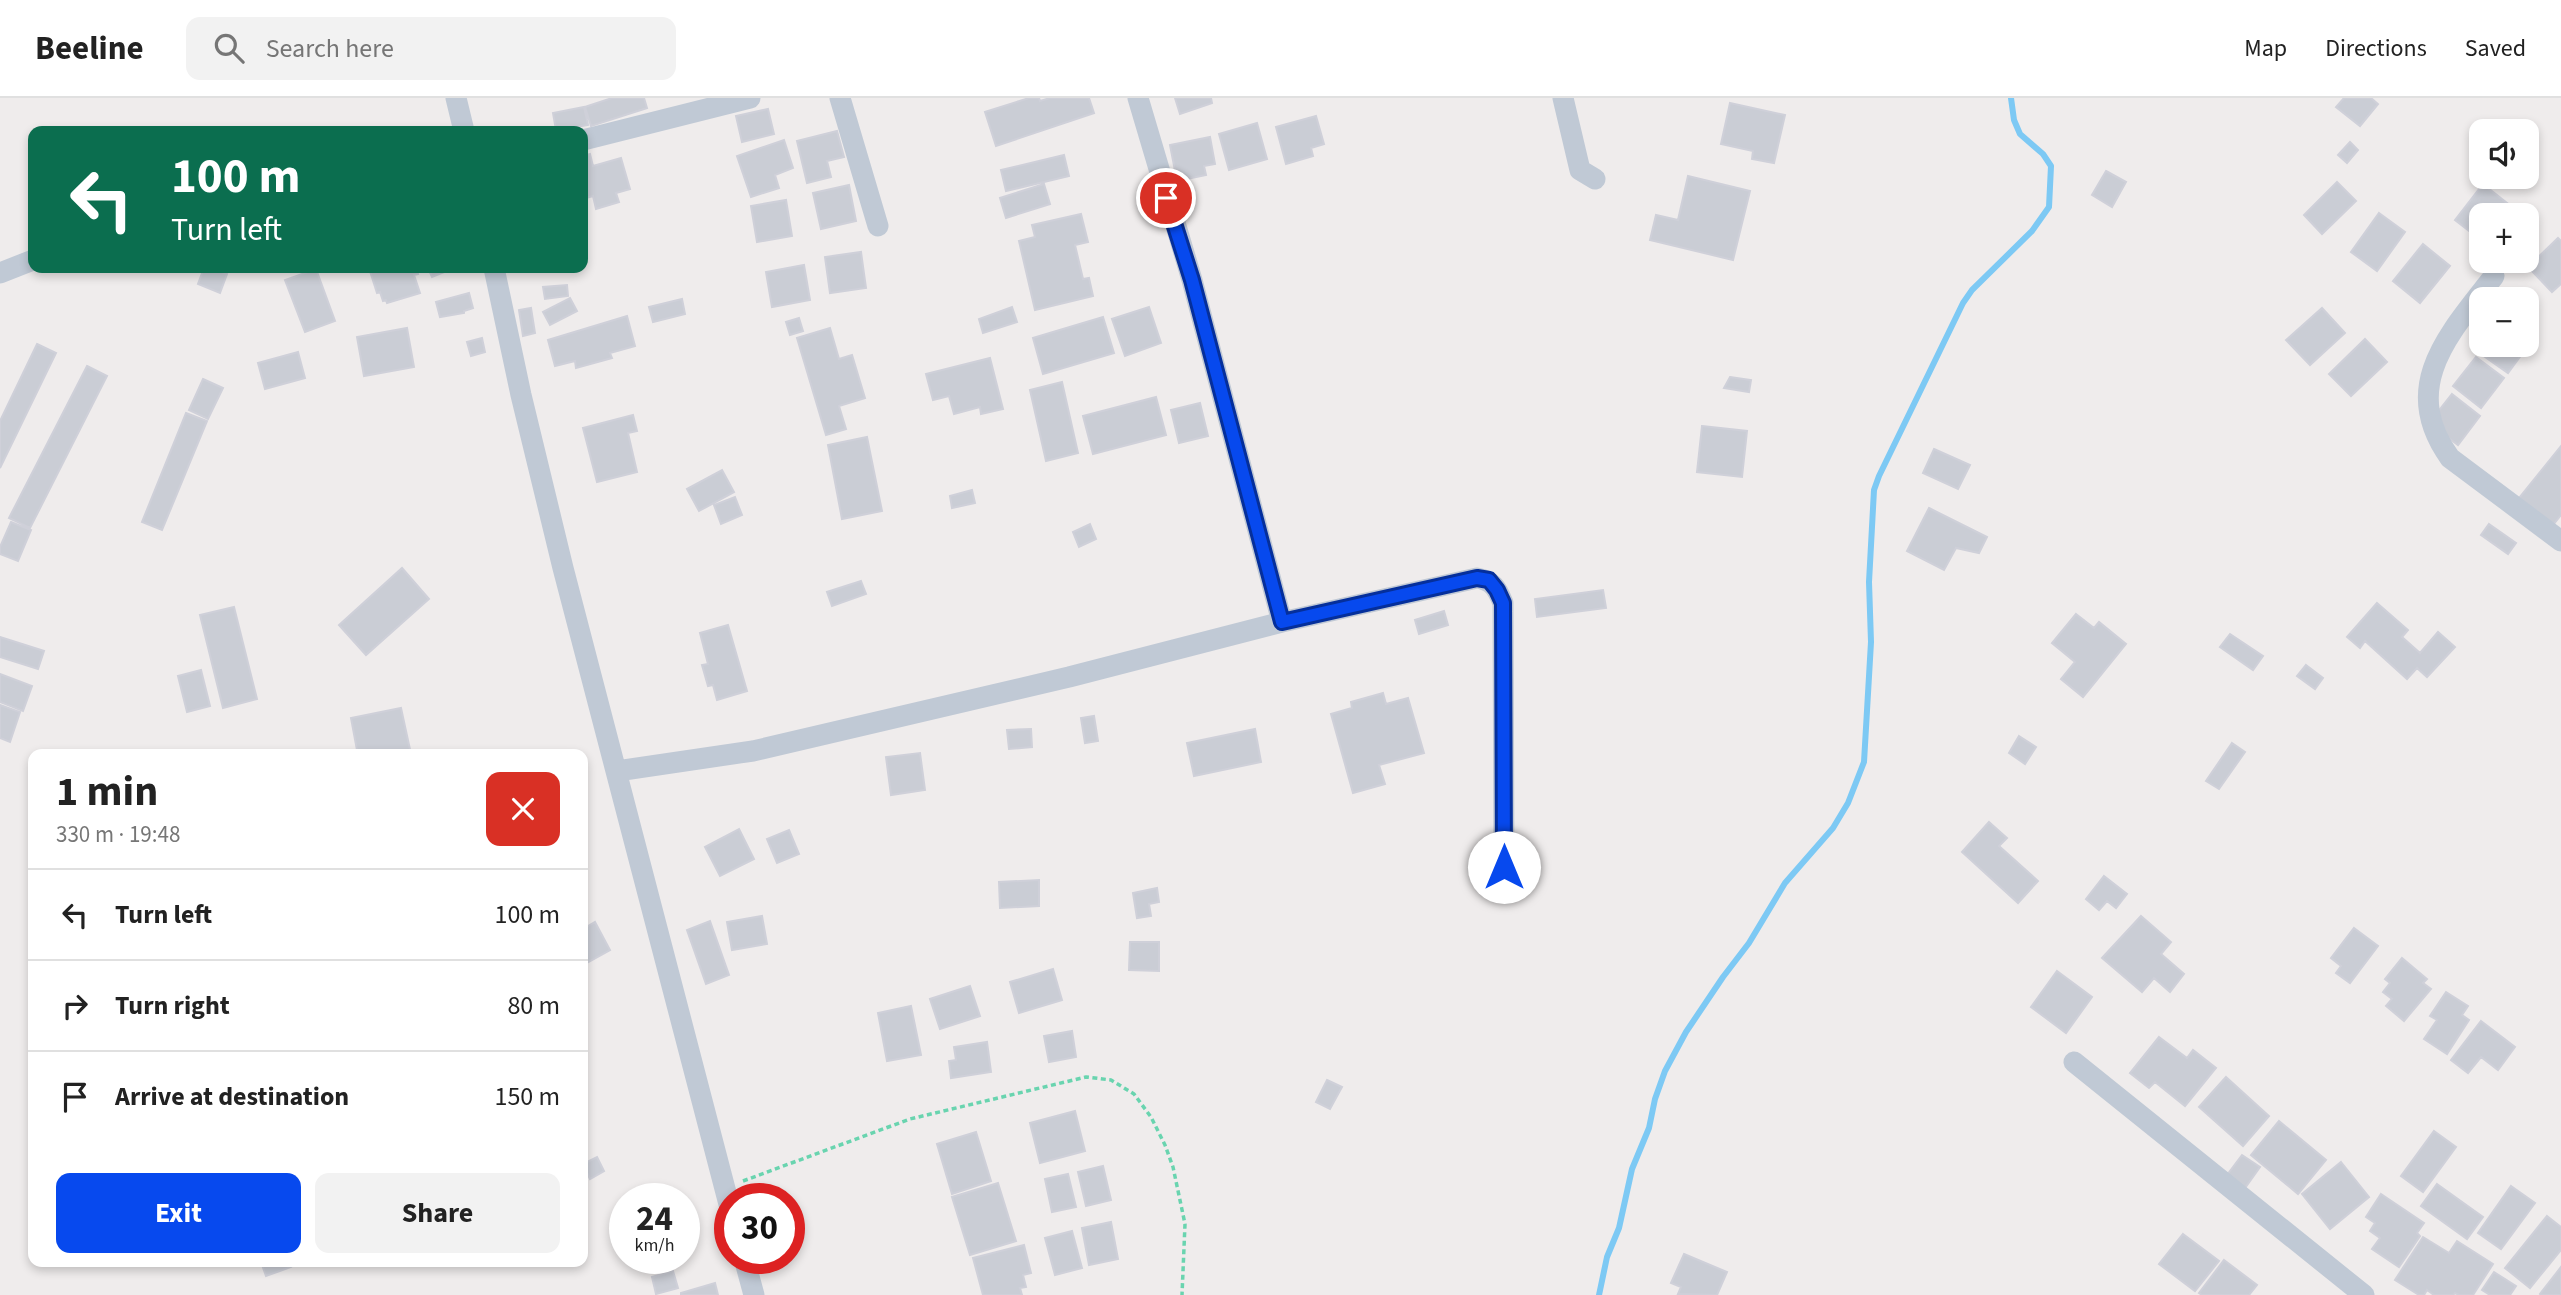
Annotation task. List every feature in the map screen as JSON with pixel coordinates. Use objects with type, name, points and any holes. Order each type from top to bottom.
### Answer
[{"type":"street","points":[[456,98],[463,126]]},
{"type":"street","points":[[588,139],[750,98]]},
{"type":"street","points":[[840,98],[878,226]]},
{"type":"street","points":[[1138,98],[1192,280],[1282,622]]},
{"type":"street","points":[[1563,98],[1580,170],[1595,179]]},
{"type":"street","points":[[0,272],[28,262]]},
{"type":"street","points":[[496,273],[562,568],[723,1183]]},
{"type":"street","points":[[2494,276],[2447,337],[2432,369],[2427,397],[2430,421],[2438,441],[2450,458],[2561,541]]},
{"type":"street","points":[[617,771],[752,751],[1069,677],[1282,622],[1477,578],[1489,580],[1503,603],[1504,867]]},
{"type":"street","points":[[2074,1062],[2364,1295]]},
{"type":"street","points":[[748,1274],[754,1295]]},
{"type":"path","points":[[762,1183],[910,1119],[1086,1077],[1111,1080],[1134,1094],[1151,1117],[1173,1167],[1185,1224],[1182,1295]]},
{"type":"building","points":[[612,98],[644,98],[647,108],[591,126],[585,107]]},
{"type":"building","points":[[1029,98],[1039,98],[1040,101],[1050,98],[1089,98],[1094,113],[996,146],[985,112]]},
{"type":"building","points":[[1175,98],[1211,98],[1212,103],[1180,114]]},
{"type":"building","points":[[2344,98],[2371,98],[2378,104],[2360,126],[2336,107]]},
{"type":"building","points":[[1730,103],[1785,115],[1774,163],[1752,159],[1753,151],[1721,144]]},
{"type":"building","points":[[584,107],[588,125],[555,126],[553,113]]},
{"type":"building","points":[[768,109],[774,134],[742,142],[736,116]]},
{"type":"building","points":[[1316,116],[1324,144],[1311,148],[1313,156],[1286,164],[1276,127]]},
{"type":"building","points":[[1257,123],[1267,159],[1229,170],[1219,134]]},
{"type":"building","points":[[837,131],[844,157],[827,161],[831,177],[807,183],[797,141]]},
{"type":"building","points":[[1210,137],[1215,164],[1204,166],[1206,175],[1177,181],[1170,145]]},
{"type":"building","points":[[784,140],[793,168],[775,175],[779,188],[751,197],[737,156]]},
{"type":"building","points":[[2350,142],[2358,150],[2347,163],[2338,155]]},
{"type":"building","points":[[588,155],[593,166],[621,158],[630,189],[616,193],[619,202],[596,209],[593,196],[588,198]]},
{"type":"building","points":[[1064,155],[1069,176],[1006,191],[1001,170]]},
{"type":"building","points":[[2106,171],[2126,182],[2112,207],[2092,195]]},
{"type":"building","points":[[1688,176],[1750,191],[1733,260],[1650,240],[1656,215],[1678,220]]},
{"type":"building","points":[[2337,182],[2356,201],[2322,234],[2304,215]]},
{"type":"building","points":[[1044,184],[1050,204],[1006,218],[1000,198]]},
{"type":"building","points":[[849,185],[856,221],[821,229],[813,193]]},
{"type":"building","points":[[2479,189],[2489,189],[2507,203],[2469,203],[2469,231],[2455,220]]},
{"type":"building","points":[[786,200],[792,236],[757,242],[751,206]]},
{"type":"building","points":[[2379,213],[2405,232],[2377,271],[2351,252]]},
{"type":"building","points":[[1081,214],[1088,242],[1075,245],[1083,279],[1089,278],[1093,296],[1035,310],[1019,241],[1035,237],[1032,225]]},
{"type":"building","points":[[2558,238],[2561,241],[2561,284],[2552,292],[2534,273],[2539,273],[2539,256]]},
{"type":"building","points":[[2423,244],[2450,266],[2420,303],[2393,281]]},
{"type":"building","points":[[861,252],[866,288],[830,293],[825,257]]},
{"type":"building","points":[[804,265],[810,300],[772,307],[766,272]]},
{"type":"building","points":[[202,273],[227,274],[220,293],[198,284]]},
{"type":"building","points":[[305,273],[317,273],[335,321],[305,332],[285,280]]},
{"type":"building","points":[[371,273],[418,273],[414,275],[420,293],[387,303],[386,300],[383,301],[380,292],[377,293]]},
{"type":"building","points":[[567,285],[568,296],[545,299],[543,287]]},
{"type":"building","points":[[469,293],[473,308],[464,313],[440,317],[436,302]]},
{"type":"building","points":[[570,298],[577,311],[550,325],[543,312]]},
{"type":"building","points":[[682,299],[685,314],[653,322],[649,307]]},
{"type":"building","points":[[1012,307],[1017,322],[983,333],[979,319]]},
{"type":"building","points":[[1149,307],[1161,343],[1125,356],[1112,319]]},
{"type":"building","points":[[531,308],[535,333],[523,336],[519,310]]},
{"type":"building","points":[[2322,308],[2345,333],[2310,365],[2286,340]]},
{"type":"building","points":[[627,316],[635,346],[610,353],[612,358],[576,368],[575,361],[555,366],[548,340]]},
{"type":"building","points":[[1103,317],[1114,353],[1043,374],[1033,338]]},
{"type":"building","points":[[799,318],[803,331],[790,335],[786,322]]},
{"type":"building","points":[[407,328],[414,367],[364,376],[357,337]]},
{"type":"building","points":[[830,328],[839,359],[852,355],[865,398],[839,406],[846,429],[826,435],[797,338]]},
{"type":"building","points":[[482,338],[485,352],[471,356],[467,342]]},
{"type":"building","points":[[2365,339],[2387,362],[2351,396],[2329,374]]},
{"type":"building","points":[[37,344],[56,353],[0,468],[0,421]]},
{"type":"building","points":[[298,352],[305,378],[265,389],[258,363]]},
{"type":"building","points":[[2476,357],[2504,378],[2481,408],[2453,386]]},
{"type":"building","points":[[2485,357],[2520,357],[2508,373]]},
{"type":"building","points":[[990,358],[1003,409],[981,414],[980,407],[954,414],[949,396],[933,400],[926,374]]},
{"type":"building","points":[[87,366],[107,376],[30,528],[9,518]]},
{"type":"building","points":[[1730,377],[1751,380],[1749,392],[1724,388]]},
{"type":"building","points":[[203,379],[223,388],[208,419],[189,410]]},
{"type":"building","points":[[1062,382],[1078,453],[1046,461],[1030,390]]},
{"type":"building","points":[[2452,394],[2480,416],[2458,445],[2429,423]]},
{"type":"building","points":[[1156,397],[1166,435],[1093,454],[1083,416]]},
{"type":"building","points":[[1200,403],[1208,436],[1179,443],[1171,410]]},
{"type":"building","points":[[186,413],[207,421],[162,530],[142,522]]},
{"type":"building","points":[[633,415],[637,431],[628,433],[637,472],[597,482],[583,428]]},
{"type":"building","points":[[1702,426],[1747,431],[1742,477],[1697,472]]},
{"type":"building","points":[[867,437],[882,511],[842,519],[828,445]]},
{"type":"building","points":[[2561,446],[2561,515],[2553,525],[2519,498]]},
{"type":"building","points":[[1934,449],[1970,465],[1958,489],[1923,473]]},
{"type":"building","points":[[722,470],[734,492],[699,511],[687,489]]},
{"type":"building","points":[[972,490],[975,503],[952,508],[950,496]]},
{"type":"building","points":[[735,497],[742,515],[721,524],[714,505]]},
{"type":"building","points":[[1929,508],[1987,537],[1979,553],[1956,548],[1944,570],[1907,551]]},
{"type":"building","points":[[11,522],[31,530],[18,561],[0,554],[0,547]]},
{"type":"building","points":[[1090,524],[1096,539],[1079,547],[1073,532]]},
{"type":"building","points":[[2489,524],[2516,543],[2508,554],[2481,535]]},
{"type":"building","points":[[402,568],[429,599],[366,655],[339,625]]},
{"type":"building","points":[[861,581],[866,594],[832,606],[827,592]]},
{"type":"building","points":[[1603,590],[1606,608],[1537,617],[1535,599]]},
{"type":"building","points":[[2377,603],[2408,630],[2402,637],[2420,653],[2438,632],[2455,647],[2427,677],[2417,668],[2407,679],[2365,641],[2360,648],[2347,637]]},
{"type":"building","points":[[234,607],[257,699],[223,708],[200,615]]},
{"type":"building","points":[[1444,611],[1448,625],[1419,634],[1415,620]]},
{"type":"building","points":[[2076,614],[2094,628],[2099,622],[2126,644],[2083,697],[2061,679],[2075,662],[2052,643]]},
{"type":"building","points":[[728,625],[747,691],[717,700],[713,685],[708,686],[702,665],[708,664],[700,633]]},
{"type":"building","points":[[2230,634],[2263,656],[2253,670],[2220,647]]},
{"type":"building","points":[[0,637],[44,651],[38,669],[0,657]]},
{"type":"building","points":[[2306,665],[2323,678],[2315,689],[2297,676]]},
{"type":"building","points":[[201,670],[210,706],[187,712],[178,676]]},
{"type":"building","points":[[0,674],[32,686],[23,711],[0,702]]},
{"type":"building","points":[[1383,693],[1386,704],[1408,698],[1424,753],[1379,765],[1385,784],[1353,793],[1331,714],[1352,708],[1351,702]]},
{"type":"building","points":[[0,705],[20,712],[10,742],[0,738]]},
{"type":"building","points":[[401,708],[410,749],[357,749],[351,718]]},
{"type":"building","points":[[1094,716],[1098,741],[1085,743],[1081,718]]},
{"type":"building","points":[[1031,729],[1032,747],[1009,749],[1007,730]]},
{"type":"building","points":[[1255,729],[1261,762],[1194,776],[1187,743]]},
{"type":"building","points":[[2019,736],[2036,747],[2025,764],[2009,753]]},
{"type":"building","points":[[2232,743],[2245,752],[2219,789],[2206,781]]},
{"type":"building","points":[[920,753],[925,790],[891,795],[886,757]]},
{"type":"building","points":[[1989,822],[2007,838],[1999,846],[2038,881],[2018,903],[1962,852]]},
{"type":"building","points":[[739,829],[754,859],[720,876],[705,847]]},
{"type":"building","points":[[789,830],[799,854],[777,863],[767,839]]},
{"type":"building","points":[[2104,876],[2127,894],[2116,908],[2107,901],[2099,910],[2086,899]]},
{"type":"building","points":[[1039,880],[1039,906],[1000,908],[999,882]]},
{"type":"building","points":[[1157,888],[1159,902],[1149,904],[1151,916],[1137,918],[1133,893]]},
{"type":"building","points":[[762,916],[767,944],[732,950],[727,922]]},
{"type":"building","points":[[2141,916],[2171,942],[2161,954],[2184,974],[2170,992],[2154,978],[2142,992],[2102,958]]},
{"type":"building","points":[[710,921],[729,975],[706,984],[687,930]]},
{"type":"building","points":[[595,922],[610,950],[588,962],[588,926]]},
{"type":"building","points":[[2354,928],[2378,946],[2350,983],[2336,973],[2341,966],[2331,958]]},
{"type":"building","points":[[1130,942],[1159,942],[1159,971],[1129,970]]},
{"type":"building","points":[[2402,958],[2427,979],[2423,983],[2431,989],[2404,1021],[2386,1006],[2392,999],[2383,992],[2390,983],[2385,979]]},
{"type":"building","points":[[1053,969],[1062,1000],[1019,1013],[1010,982]]},
{"type":"building","points":[[2057,971],[2092,997],[2066,1033],[2031,1007]]},
{"type":"building","points":[[970,986],[980,1016],[940,1029],[930,999]]},
{"type":"building","points":[[2446,992],[2468,1006],[2462,1015],[2469,1020],[2447,1054],[2424,1039],[2437,1020],[2430,1016]]},
{"type":"building","points":[[911,1006],[921,1055],[887,1061],[878,1013]]},
{"type":"building","points":[[2481,1021],[2515,1047],[2498,1070],[2481,1057],[2468,1073],[2451,1060]]},
{"type":"building","points":[[1072,1031],[1076,1057],[1049,1062],[1044,1036]]},
{"type":"building","points":[[2159,1037],[2187,1058],[2193,1050],[2216,1068],[2185,1106],[2155,1082],[2149,1088],[2130,1073]]},
{"type":"building","points":[[987,1042],[991,1072],[951,1078],[949,1061],[956,1060],[954,1047]]},
{"type":"building","points":[[2226,1077],[2269,1116],[2243,1146],[2199,1107]]},
{"type":"building","points":[[1327,1080],[1342,1087],[1330,1109],[1316,1102]]},
{"type":"building","points":[[1075,1111],[1085,1151],[1040,1163],[1030,1123]]},
{"type":"building","points":[[2279,1121],[2326,1160],[2298,1194],[2251,1155]]},
{"type":"building","points":[[2434,1131],[2456,1147],[2423,1192],[2401,1176]]},
{"type":"building","points":[[976,1132],[991,1181],[952,1194],[937,1144]]},
{"type":"building","points":[[2242,1155],[2260,1167],[2245,1188],[2227,1175]]},
{"type":"building","points":[[597,1157],[604,1171],[590,1179],[588,1162]]},
{"type":"building","points":[[2341,1162],[2369,1197],[2330,1229],[2302,1194]]},
{"type":"building","points":[[1103,1166],[1111,1200],[1086,1206],[1078,1172]]},
{"type":"building","points":[[1068,1174],[1076,1207],[1052,1212],[1045,1179]]},
{"type":"building","points":[[998,1183],[1016,1241],[970,1255],[952,1197]]},
{"type":"building","points":[[2437,1184],[2483,1217],[2467,1239],[2421,1206]]},
{"type":"building","points":[[2511,1186],[2535,1203],[2501,1249],[2478,1233]]},
{"type":"building","points":[[2381,1194],[2424,1223],[2417,1233],[2420,1236],[2399,1267],[2372,1249],[2380,1238],[2370,1231],[2375,1223],[2366,1217]]},
{"type":"building","points":[[2547,1216],[2561,1227],[2561,1250],[2530,1288],[2505,1268]]},
{"type":"building","points":[[1111,1222],[1118,1259],[1089,1265],[1082,1228]]},
{"type":"building","points":[[1072,1231],[1082,1268],[1055,1275],[1045,1238]]},
{"type":"building","points":[[2183,1234],[2219,1261],[2195,1291],[2159,1264]]},
{"type":"building","points":[[2423,1237],[2449,1253],[2457,1241],[2493,1264],[2473,1295],[2434,1295],[2427,1290],[2424,1295],[2419,1295],[2395,1280]]},
{"type":"building","points":[[1024,1245],[1031,1273],[1023,1275],[1026,1287],[1020,1288],[1022,1295],[983,1295],[973,1258]]},
{"type":"building","points":[[1684,1254],[1727,1272],[1717,1295],[1678,1294],[1681,1287],[1671,1283]]},
{"type":"building","points":[[2224,1260],[2257,1285],[2249,1295],[2199,1293]]},
{"type":"building","points":[[263,1267],[291,1267],[266,1276]]},
{"type":"building","points":[[2561,1267],[2561,1295],[2541,1295],[2540,1294]]},
{"type":"building","points":[[2494,1272],[2516,1286],[2510,1295],[2490,1295],[2482,1290]]},
{"type":"building","points":[[674,1274],[678,1288],[656,1294],[652,1277]]},
{"type":"building","points":[[715,1283],[718,1295],[681,1295],[681,1293]]},
{"type":"waterway","points":[[1599,1295],[1607,1257],[1619,1228],[1632,1169],[1649,1128],[1665,1071],[1686,1032],[1749,943],[1785,883],[1833,828],[1848,803],[1864,762],[1871,642],[1869,582],[1874,490],[1963,303],[1972,290],[2032,231],[2049,207],[2051,166],[2043,154],[2020,134],[2014,120],[2011,98]]},
{"type":"route","points":[[1166,198],[1192,280],[1282,622],[1477,578],[1489,580],[1497,590],[1503,603],[1504,867]]}]
